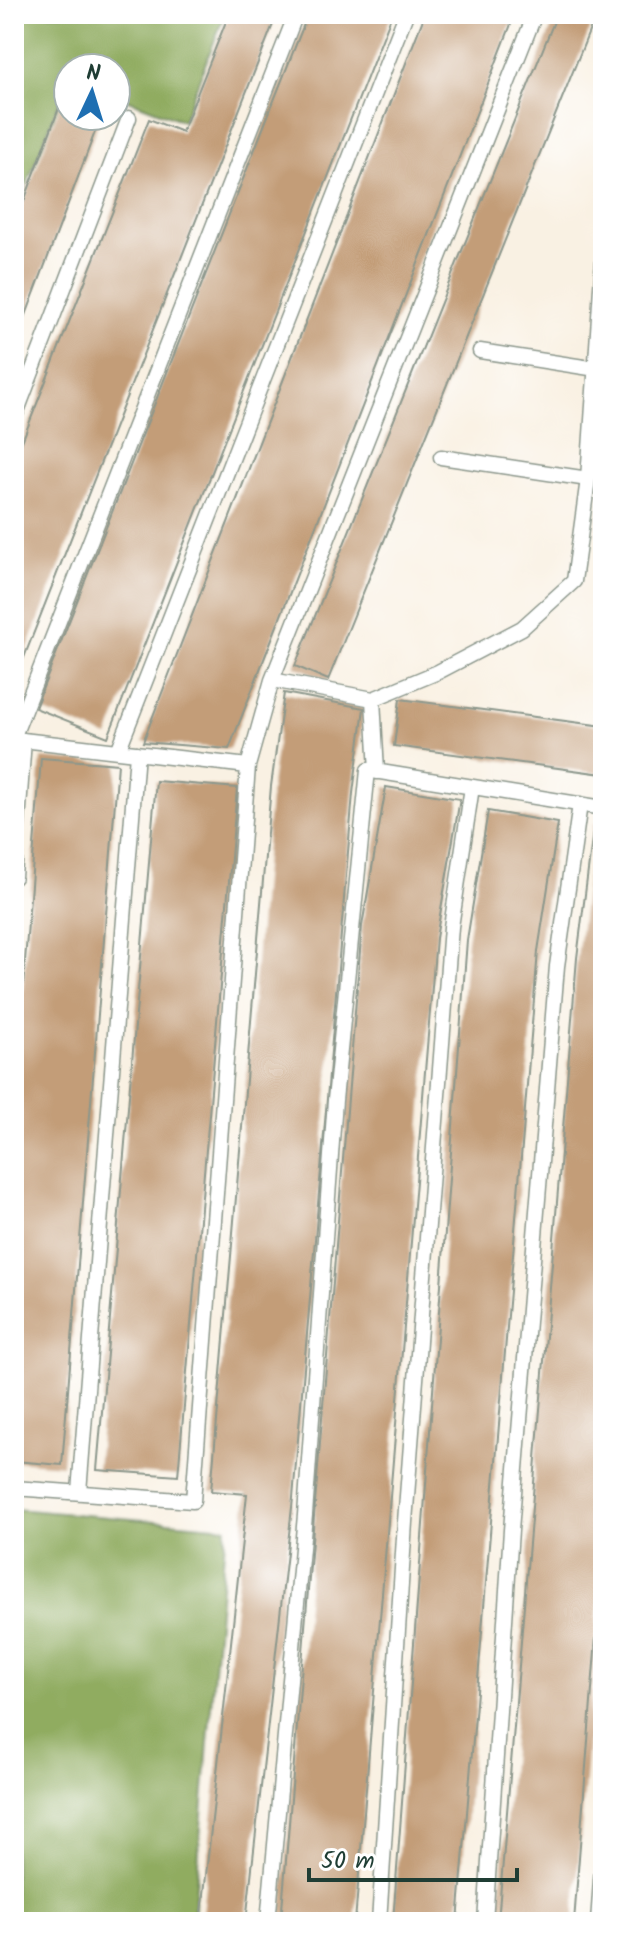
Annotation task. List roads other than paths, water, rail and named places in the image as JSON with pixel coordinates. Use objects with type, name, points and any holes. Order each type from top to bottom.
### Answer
[{"type":"lane","points":[[14,877],[17,738],[296,14]]},
{"type":"lane","points":[[118,751],[406,14]]},
{"type":"lane","points":[[14,1488],[193,1501],[248,766],[272,680],[535,14]]},
{"type":"lane","points":[[14,419],[124,132]]},
{"type":"lane","points":[[272,680],[373,699],[438,672],[522,628],[574,581],[600,370],[603,258]]},
{"type":"lane","points":[[480,351],[600,370]]},
{"type":"lane","points":[[441,457],[588,479]]},
{"type":"lane","points":[[373,699],[377,772]]},
{"type":"lane","points":[[17,738],[248,766]]},
{"type":"lane","points":[[79,1492],[137,753]]},
{"type":"lane","points":[[268,1922],[305,1515],[335,1100],[368,770],[603,808]]},
{"type":"lane","points":[[379,1922],[405,1522],[451,927],[472,787]]},
{"type":"lane","points":[[485,1922],[511,1530],[556,981],[580,804]]},
{"type":"lane","points":[[598,1922],[603,1852]]}]
